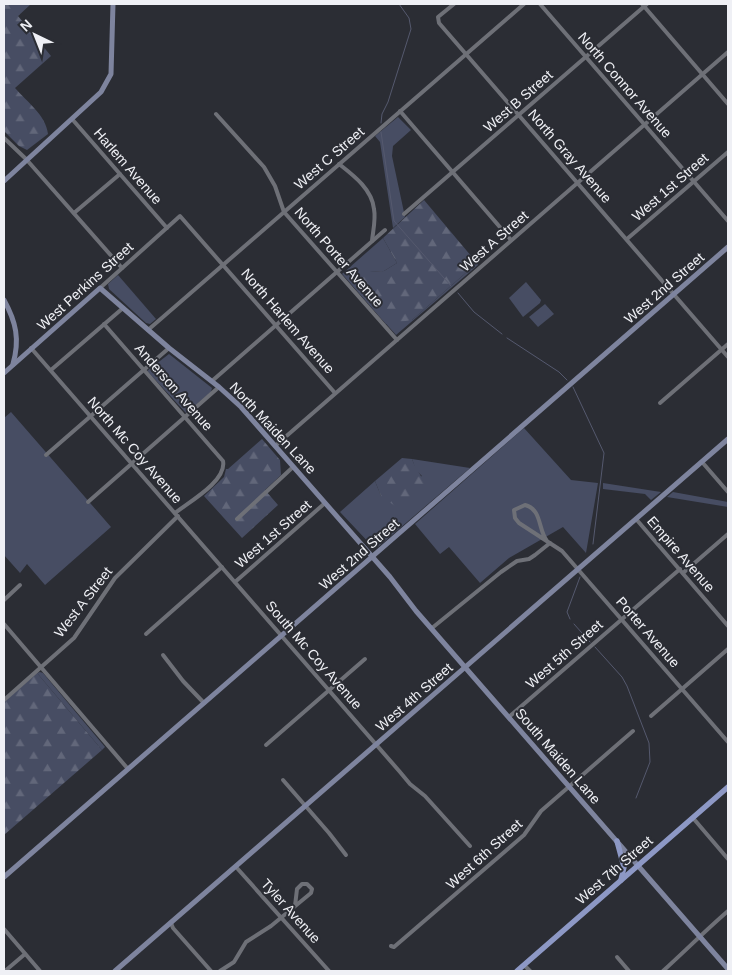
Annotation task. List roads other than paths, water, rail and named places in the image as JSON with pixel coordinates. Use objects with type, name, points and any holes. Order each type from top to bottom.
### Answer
[{"type":"main road","name":"West 7th Street","points":[[517,971],[728,787]]},
{"type":"main road","points":[[617,841],[624,867],[621,880]]},
{"type":"street","points":[[4,181],[101,92],[111,74],[113,4]]},
{"type":"street","name":"North Gray Avenue","points":[[454,4],[438,19],[439,23],[728,357]]},
{"type":"street","name":"West C Street","points":[[148,330],[524,4]]},
{"type":"street","name":"North Connor Avenue","points":[[540,4],[728,221]]},
{"type":"street","points":[[644,4],[728,104]]},
{"type":"street","name":"West B Street","points":[[404,214],[586,57],[644,4]]},
{"type":"street","name":"West A Street","points":[[275,446],[728,52]]},
{"type":"street","points":[[400,112],[511,240]]},
{"type":"street","name":"North Porter Avenue","points":[[216,114],[264,167],[284,212],[396,340]]},
{"type":"street","name":"Harlem Avenue","points":[[72,119],[167,228]]},
{"type":"street","points":[[4,138],[26,159],[122,268]]},
{"type":"street","name":"West 1st Street","points":[[626,239],[728,152]]},
{"type":"street","points":[[339,164],[362,184],[373,202],[375,212],[372,241]]},
{"type":"street","points":[[74,214],[120,174]]},
{"type":"street","name":"West Perkins Street","points":[[4,373],[180,216],[223,264]]},
{"type":"street","points":[[212,381],[385,230]]},
{"type":"street","name":"West 2nd Street","points":[[4,877],[728,248]]},
{"type":"street","name":"North Harlem Avenue","points":[[223,264],[335,393]]},
{"type":"street","name":"North Maiden Lane","points":[[100,288],[241,407],[372,557]]},
{"type":"street","points":[[4,300],[14,319],[17,333],[17,347],[13,364]]},
{"type":"street","points":[[51,370],[123,308]]},
{"type":"street","name":"Anderson Avenue","points":[[104,324],[221,458],[224,466]]},
{"type":"street","points":[[660,403],[728,344]]},
{"type":"street","name":"North Mc Coy Avenue","points":[[31,348],[222,567]]},
{"type":"street","points":[[46,455],[169,348]]},
{"type":"street","points":[[88,502],[219,387]]},
{"type":"street","name":"West 4th Street","points":[[115,971],[728,439]]},
{"type":"street","points":[[702,462],[728,492]]},
{"type":"street","name":"West A Street","points":[[4,700],[74,638],[115,578],[176,514],[218,479],[224,466]]},
{"type":"street","points":[[237,519],[293,467]]},
{"type":"street","name":"West 1st Street","points":[[235,582],[325,503]]},
{"type":"street","name":"Porter Avenue","points":[[549,542],[542,533],[540,522],[533,509],[525,505],[514,510],[515,518],[519,523],[549,542],[562,550],[728,742]]},
{"type":"street","name":"Empire Avenue","points":[[636,519],[728,626]]},
{"type":"street","points":[[683,573],[728,534]]},
{"type":"street","points":[[432,628],[501,572],[517,561],[530,559],[549,542]]},
{"type":"street","name":"South Maiden Lane","points":[[372,557],[728,969]]},
{"type":"street","name":"West 1st Street","points":[[146,634],[222,567]]},
{"type":"street","name":"South Mc Coy Avenue","points":[[222,567],[410,784],[425,796],[470,846]]},
{"type":"street","name":"West 5th Street","points":[[510,716],[680,569]]},
{"type":"street","points":[[4,600],[20,585]]},
{"type":"street","points":[[4,624],[128,769]]},
{"type":"street","points":[[651,716],[728,649]]},
{"type":"street","points":[[162,655],[204,703]]},
{"type":"street","points":[[266,745],[365,659]]},
{"type":"street","name":"West 6th Street","points":[[391,946],[394,947],[524,835],[541,811],[632,732]]},
{"type":"street","points":[[283,780],[346,855]]},
{"type":"street","points":[[693,818],[728,859]]},
{"type":"street","name":"Tyler Avenue","points":[[236,867],[329,971]]},
{"type":"street","points":[[220,971],[234,962],[246,942],[271,926],[311,893],[312,889],[308,884],[302,884],[296,889],[295,906]]},
{"type":"street","points":[[663,971],[728,910]]},
{"type":"street","points":[[171,923],[173,928],[211,971]]},
{"type":"street","points":[[4,930],[40,971]]},
{"type":"street","points":[[5,971],[25,954]]},
{"type":"street","points":[[617,957],[629,971]]},
{"type":"street","points":[[524,965],[530,971]]},
{"type":"waterway","points":[[381,123],[382,114],[388,102],[411,29],[409,18],[399,4]]},
{"type":"waterway","points":[[381,132],[394,221],[451,286]]},
{"type":"waterway","points":[[458,293],[474,312],[502,334]]},
{"type":"waterway","points":[[507,338],[559,372],[567,380]]},
{"type":"waterway","points":[[573,387],[604,453],[593,544]]},
{"type":"waterway","points":[[570,619],[567,612],[580,577]]},
{"type":"waterway","points":[[574,624],[590,642]]},
{"type":"waterway","points":[[595,647],[622,677],[649,743],[650,762],[636,798]]}]
